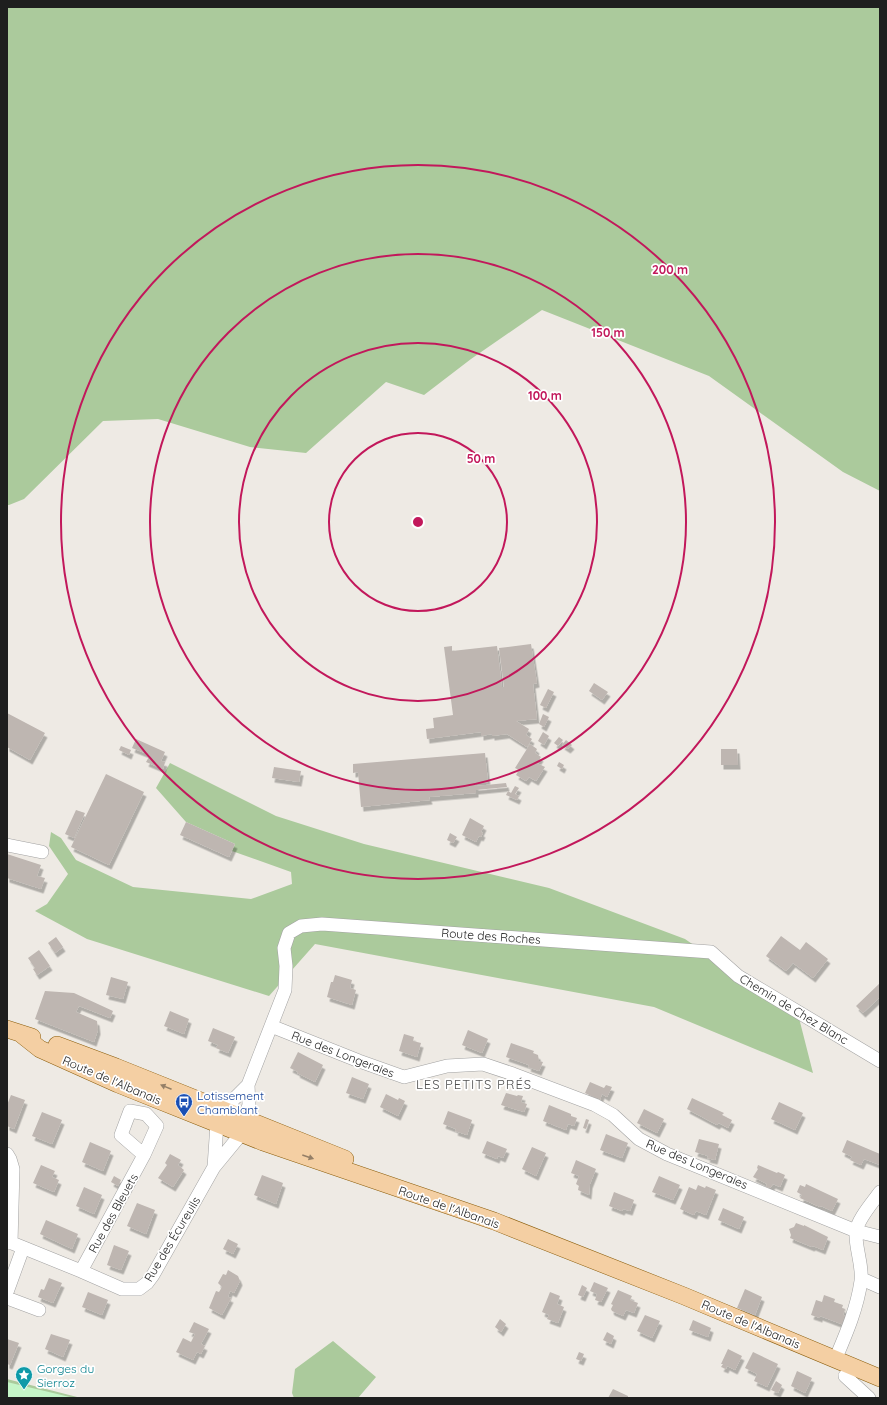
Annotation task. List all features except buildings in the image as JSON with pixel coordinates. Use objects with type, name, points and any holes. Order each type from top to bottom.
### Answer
[{"type":"main road","name":"Route de l'Albanais","points":[[14,1031],[40,1050],[118,1084],[159,1100],[233,1123],[432,1201],[494,1221],[684,1296],[880,1378]]},
{"type":"main road","name":"Route de l'Albanais","points":[[14,1031],[116,1067],[233,1123]]},
{"type":"main road","points":[[233,1123],[306,1143],[436,1195],[494,1221]]},
{"type":"street","points":[[7,845],[42,852]]},
{"type":"street","name":"Route des Roches","points":[[271,1026],[285,990],[286,966],[284,948],[289,933],[301,926],[322,924],[711,952]]},
{"type":"street","name":"Chemin de Chez Blanc","points":[[711,952],[738,976],[880,1061]]},
{"type":"street","points":[[233,1123],[249,1105],[248,1085],[271,1026]]},
{"type":"street","name":"Rue des Longeraies","points":[[271,1026],[359,1062],[404,1076],[448,1066],[483,1064],[514,1074],[595,1105],[612,1115],[639,1139],[667,1154],[856,1231],[880,1238]]},
{"type":"street","name":"Rue des Écureuils","points":[[9,1242],[122,1289],[139,1289],[153,1276],[214,1167],[233,1123]]},
{"type":"street","name":"Rue des Écureuils","points":[[214,1167],[233,1123]]},
{"type":"street","points":[[7,1154],[13,1169],[9,1242]]},
{"type":"street","name":"Rue des Bleuets","points":[[81,1271],[144,1155]]},
{"type":"street","points":[[835,1360],[857,1303],[862,1279],[856,1231],[865,1212],[880,1192]]},
{"type":"street","points":[[7,1292],[24,1248]]},
{"type":"street","points":[[862,1279],[880,1287]]},
{"type":"street","points":[[7,1298],[39,1310]]},
{"type":"street","points":[[845,1376],[869,1398]]},
{"type":"green space","points":[[7,7],[880,7],[880,491],[843,472],[709,376],[542,310],[471,359],[424,395],[386,382],[306,453],[250,447],[158,419],[103,421],[24,499],[7,505]]},
{"type":"green space","points":[[170,763],[276,816],[364,844],[549,888],[685,939],[799,1018],[813,1073],[654,1007],[315,944],[269,996],[87,939],[35,911],[47,904],[68,874],[49,846],[51,832],[61,838],[76,860],[133,887],[251,899],[292,884],[291,872],[232,851],[235,844],[186,822],[156,788]]},
{"type":"green space","points":[[333,1341],[376,1377],[358,1398],[294,1398],[292,1393],[295,1369]]},
{"type":"green space","name":"Gorges du Sierroz","points":[[7,1379],[81,1398],[7,1398]]},
{"type":"green space","name":"Gorges du Sierroz","points":[[7,1382],[74,1398],[7,1398]]},
{"type":"place","name":"Lotissement Chamblant","points":[[184,1117]]},
{"type":"place","name":"Gorges du Sierroz","points":[[24,1390]]},
{"type":"district","name":"LES PETITS PRÉS","points":[[474,1084]]}]
